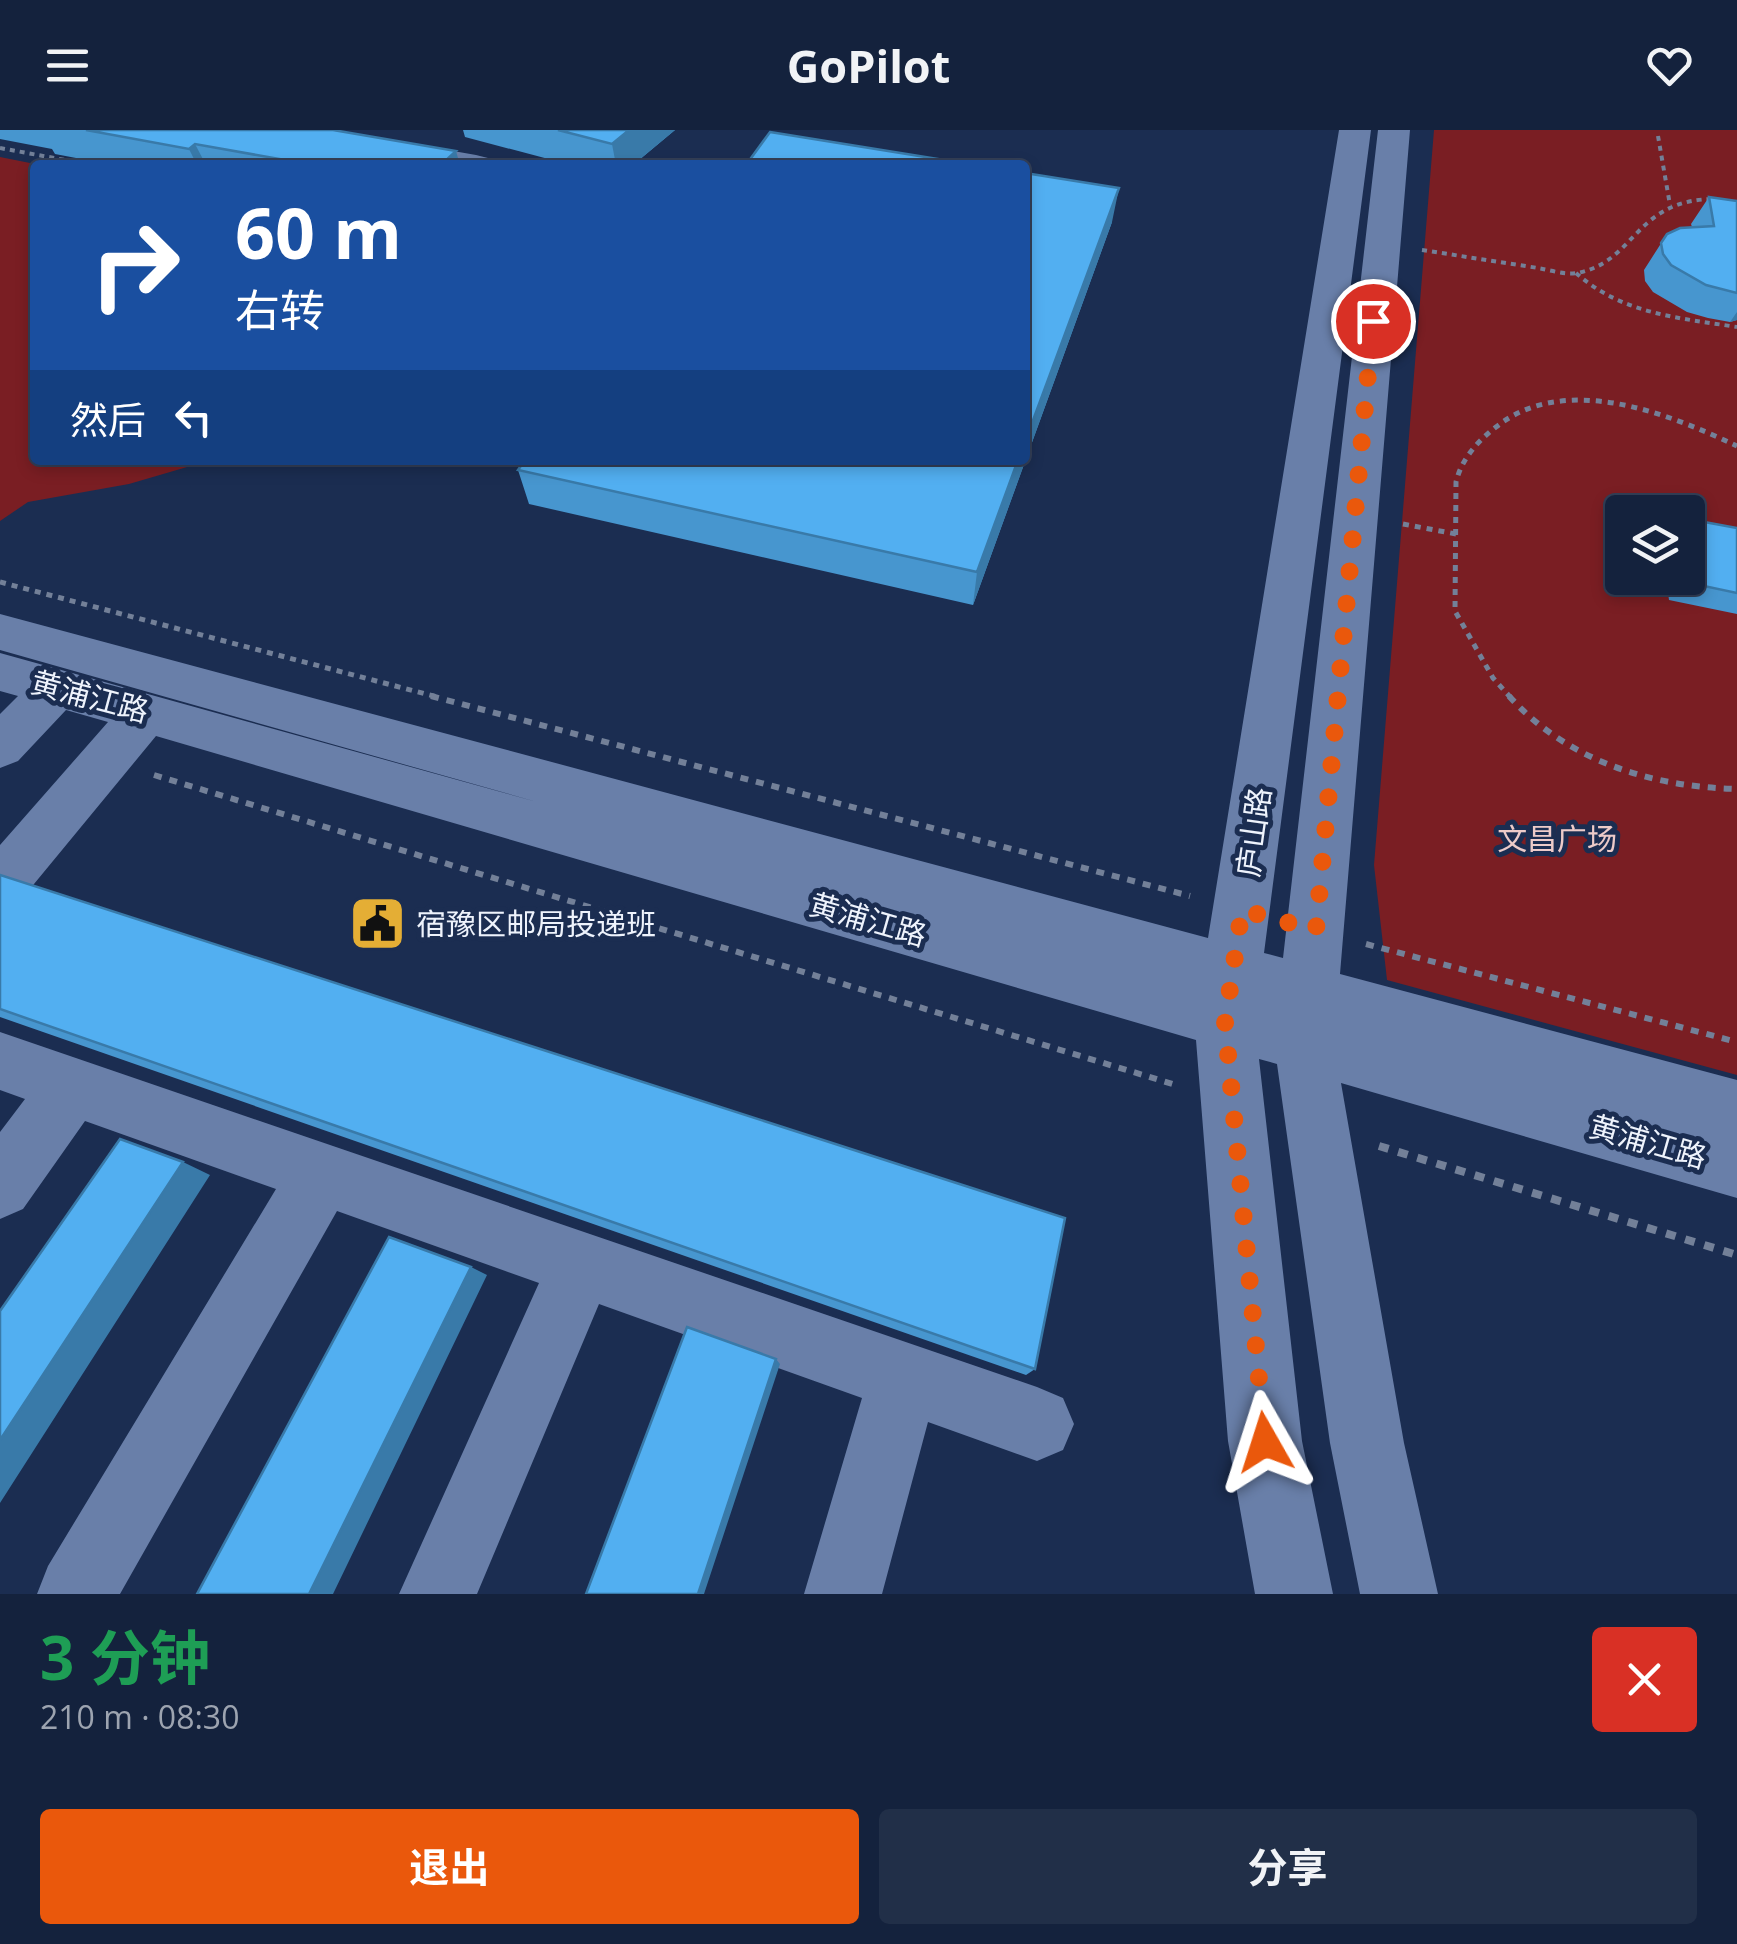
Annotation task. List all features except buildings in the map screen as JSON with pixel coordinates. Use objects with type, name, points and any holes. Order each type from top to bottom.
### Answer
[{"type":"street","points":[[279,130],[447,160]]},
{"type":"street","points":[[400,152],[430,130]]},
{"type":"street","name":"庐山路","points":[[1294,1594],[1265,1442],[1232,1102],[1229,997],[1356,130]]},
{"type":"street","points":[[1394,130],[1306,1017],[1366,1443],[1399,1594]]},
{"type":"street","name":"黄浦江路","points":[[0,632],[1229,997]]},
{"type":"street","name":"黄浦江路","points":[[0,672],[1306,1017],[1737,1111]]},
{"type":"street","points":[[0,747],[57,688]]},
{"type":"street","points":[[0,884],[148,712]]},
{"type":"street","name":"黄浦江路","points":[[1306,1017],[1737,1166]]},
{"type":"street","points":[[0,1061],[1037,1424]]},
{"type":"street","points":[[0,1186],[73,1086]]},
{"type":"street","points":[[76,1594],[322,1173]]},
{"type":"street","points":[[438,1594],[582,1264]]},
{"type":"street","points":[[843,1594],[904,1376]]},
{"type":"path","points":[[1658,136],[1670,205]]},
{"type":"path","points":[[0,148],[65,160]]},
{"type":"path","points":[[1381,244],[1576,274],[1614,255],[1640,225],[1670,205],[1698,196],[1725,200]]},
{"type":"path","points":[[1576,274],[1592,291],[1610,301],[1642,311],[1737,326]]},
{"type":"path","points":[[1737,446],[1664,415],[1623,406],[1547,403],[1514,410],[1471,450],[1458,476],[1455,611],[1477,655],[1511,704],[1548,732],[1594,758],[1645,777],[1711,791],[1737,790]]},
{"type":"path","points":[[1725,440],[1737,436]]},
{"type":"path","points":[[0,582],[1242,910]]},
{"type":"path","points":[[106,760],[1232,1102]]},
{"type":"path","points":[[1316,930],[1737,1042]]},
{"type":"path","points":[[1320,1128],[1737,1255]]},
{"type":"green space","name":"文昌广场","points":[[1434,130],[1737,130],[1737,1075],[1387,980],[1374,865]]},
{"type":"green space","points":[[0,157],[30,163],[30,465],[194,465],[129,484],[28,502],[0,521]]},
{"type":"place","name":"宿豫区邮局投递班","points":[[377,923]]},
{"type":"route","points":[[1265,1442],[1225,1022],[1242,910],[1316,930],[1373,321]]}]
